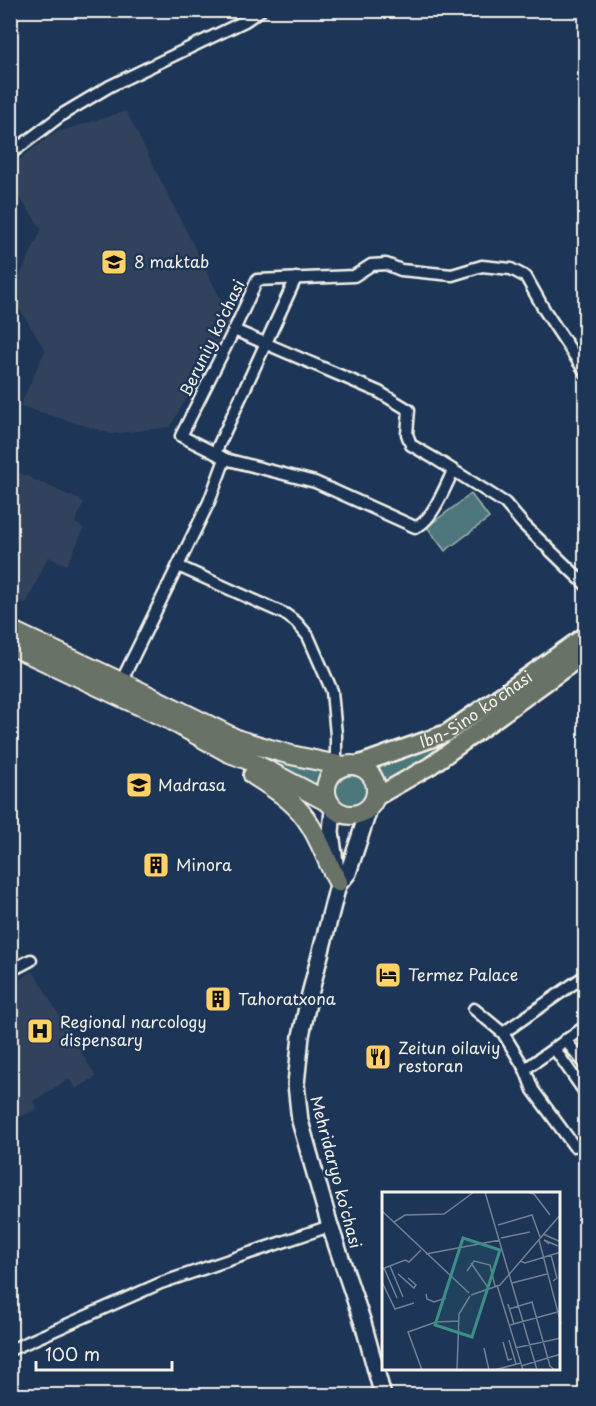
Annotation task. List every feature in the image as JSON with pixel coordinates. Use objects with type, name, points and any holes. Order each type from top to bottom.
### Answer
[{"type":"highway","points":[[10,630],[239,740],[291,755],[366,770],[373,777],[376,787],[372,803],[361,814],[351,816],[341,814],[331,806],[248,760],[227,752],[168,719],[10,645]]},
{"type":"highway","points":[[227,752],[241,766],[282,794],[306,818],[338,883]]},
{"type":"highway","points":[[331,806],[325,792],[327,781],[333,772],[345,765]]},
{"type":"main road","name":"Ibn-Sino ko'chasi","points":[[345,765],[447,733],[585,635]]},
{"type":"main road","name":"Ibn-Sino ko'chasi","points":[[372,803],[430,766],[585,653]]},
{"type":"main road","points":[[338,883],[348,873],[372,803]]},
{"type":"main road","points":[[331,806],[331,832],[338,883]]},
{"type":"main road","name":"Мehridaryo ko'chasi","points":[[338,883],[301,1036],[296,1084],[300,1121],[383,1395]]},
{"type":"street","points":[[10,154],[63,114],[110,86],[245,21],[261,10]]},
{"type":"street","name":"Beruniy ko'chasi","points":[[220,456],[181,436],[257,280],[354,276],[371,265],[386,264],[401,270],[452,275],[482,266],[512,269],[526,277],[585,373]]},
{"type":"street","points":[[121,682],[208,502],[220,456],[296,278]]},
{"type":"street","points":[[234,330],[380,392],[409,410],[407,434],[411,445],[505,503],[585,585]]},
{"type":"street","points":[[220,456],[315,482],[415,527],[421,526],[439,501],[453,471]]},
{"type":"street","points":[[178,566],[285,614],[296,622],[308,636],[332,691],[336,735],[345,765]]},
{"type":"street","points":[[10,971],[32,960]]},
{"type":"street","points":[[503,1033],[585,975]]},
{"type":"street","points":[[474,1009],[503,1033],[525,1069],[533,1090],[574,1146]]},
{"type":"street","points":[[525,1069],[585,1026]]},
{"type":"street","points":[[565,1040],[585,1065]]},
{"type":"street","points":[[554,1048],[585,1094]]},
{"type":"street","points":[[10,1350],[161,1283],[330,1226]]},
{"type":"shaded area","name":"8 maktab","points":[[126,111],[231,320],[170,427],[112,434],[20,406],[45,350],[11,295],[42,229],[11,186],[10,166],[54,133]]},
{"type":"shaded area","points":[[11,469],[84,502],[75,523],[84,528],[67,565],[48,557],[26,604],[11,597]]},
{"type":"shaded area","name":"Regional narcology dispensary","points":[[33,971],[96,1077],[76,1089],[69,1079],[33,1101],[38,1109],[11,1121],[11,985]]},
{"type":"green space","points":[[471,494],[489,518],[445,551],[427,527]]},
{"type":"green space","points":[[454,740],[387,784],[379,766]]},
{"type":"green space","points":[[255,754],[323,769],[317,790]]},
{"type":"green space","points":[[352,776],[363,781],[368,792],[363,803],[352,808],[341,803],[336,792],[341,781]]},
{"type":"place","name":"8 maktab","points":[[114,262]]},
{"type":"place","name":"Madrasa","points":[[139,785]]},
{"type":"place","name":"Minora","points":[[156,865]]},
{"type":"place","name":"Termez Palace","points":[[388,975]]},
{"type":"place","name":"Tahoratxona","points":[[218,999]]},
{"type":"place","name":"Regional narcology dispensary","points":[[40,1031]]},
{"type":"place","name":"Zeitun oilaviy restoran","points":[[378,1057]]}]
